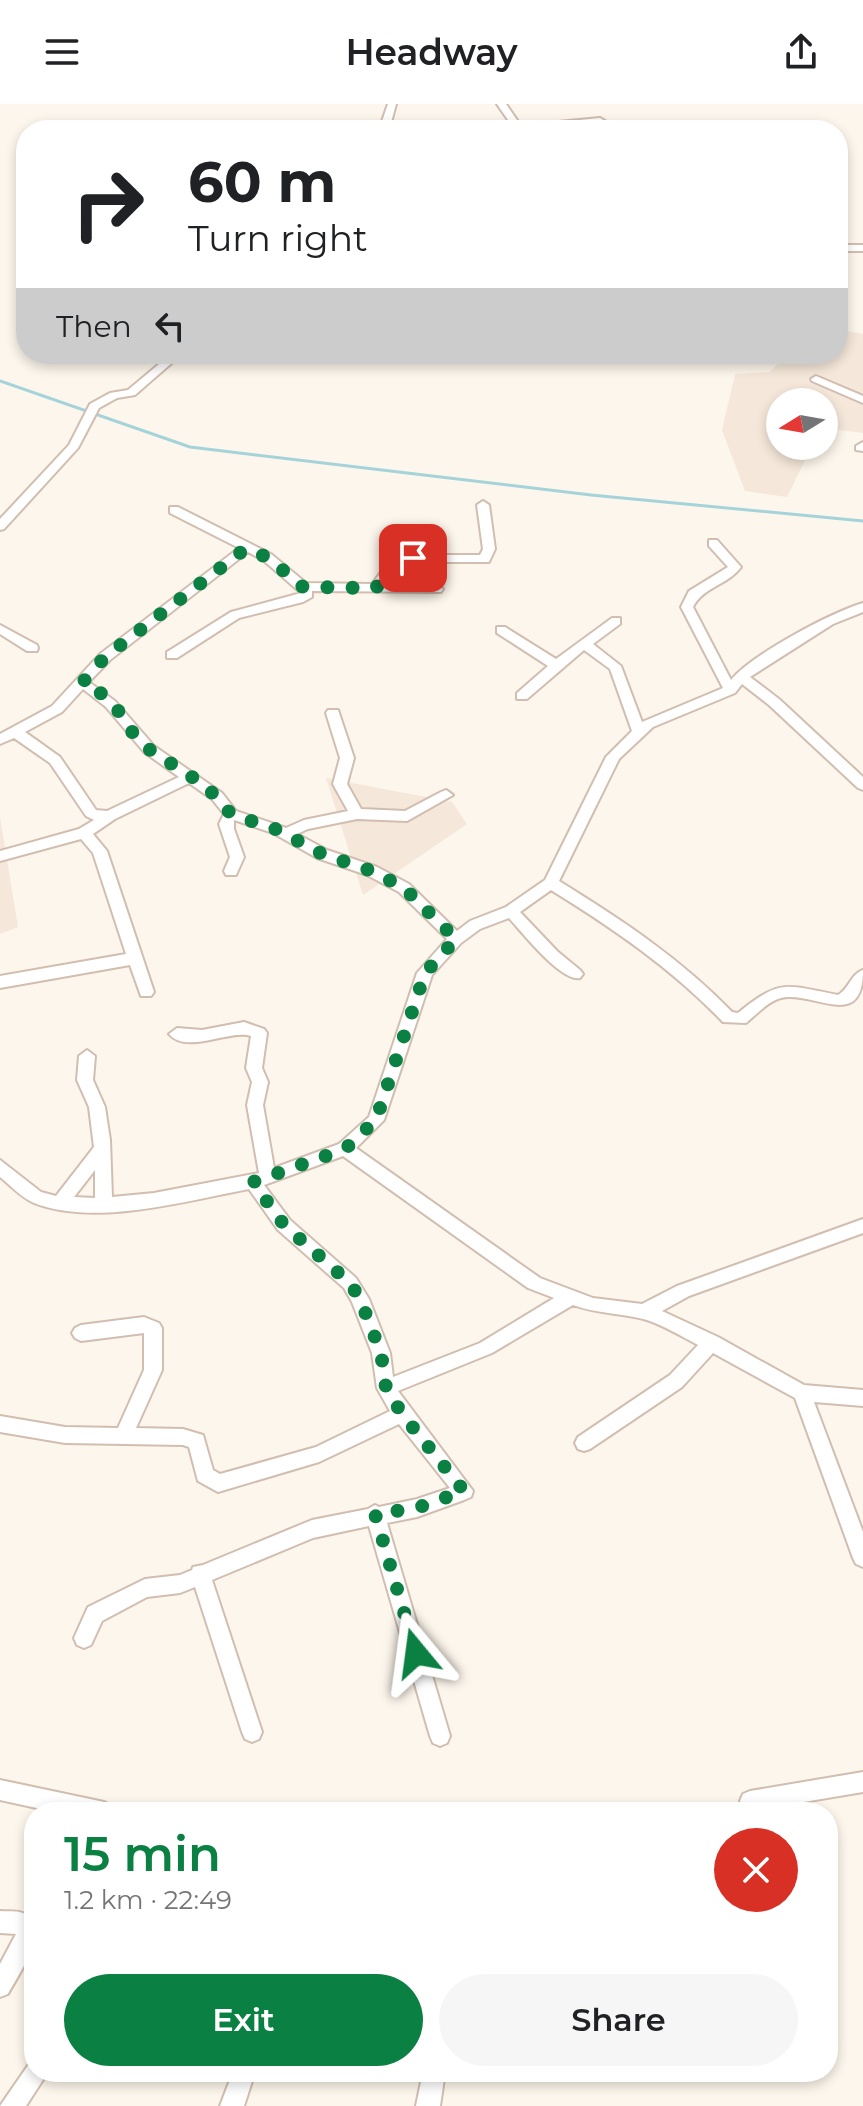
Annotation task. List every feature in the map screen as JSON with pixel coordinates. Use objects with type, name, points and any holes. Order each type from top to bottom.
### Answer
[{"type":"street","points":[[0,526],[74,446],[94,406],[114,395],[131,393],[165,364]]},
{"type":"street","points":[[816,379],[863,400]]},
{"type":"street","points":[[376,588],[398,558],[485,559],[489,549],[483,505]]},
{"type":"street","points":[[172,655],[235,615],[308,594],[267,557],[245,549],[174,510]]},
{"type":"street","points":[[713,543],[735,567],[693,594],[687,607],[730,690]]},
{"type":"street","points":[[0,740],[57,709],[105,657],[245,549]]},
{"type":"street","points":[[303,587],[437,589]]},
{"type":"street","points":[[0,1167],[36,1197],[59,1204],[103,1205],[154,1200],[261,1180],[345,1149],[376,1120],[425,973],[456,939],[475,925],[511,911],[551,883],[613,757],[648,724],[730,690],[741,677],[829,621],[863,607]]},
{"type":"street","points":[[522,696],[556,665],[616,621]]},
{"type":"street","points":[[0,629],[32,648]]},
{"type":"street","points":[[501,630],[556,665]]},
{"type":"street","points":[[585,645],[615,666],[639,732]]},
{"type":"street","points":[[741,677],[784,710],[863,785]]},
{"type":"street","points":[[82,683],[104,695],[147,748],[217,796],[231,814],[285,834],[322,854],[372,871],[404,888],[456,939]]},
{"type":"street","points":[[333,713],[347,758],[340,784],[357,814]]},
{"type":"street","points":[[14,731],[55,760],[91,813],[99,817],[110,816]]},
{"type":"street","points":[[0,856],[84,833],[110,816],[190,777]]},
{"type":"street","points":[[285,834],[304,825],[357,814],[407,816],[446,795]]},
{"type":"street","points":[[231,814],[225,827],[237,857],[231,871]]},
{"type":"street","points":[[84,833],[100,851],[146,992]]},
{"type":"street","points":[[551,883],[629,931],[678,966],[728,1018],[741,1019],[769,996],[788,991],[839,1001],[849,996],[863,976]]},
{"type":"street","points":[[511,911],[543,946],[575,974]]},
{"type":"street","points":[[0,982],[137,958]]},
{"type":"street","points":[[84,1638],[89,1623],[102,1609],[145,1588],[180,1584],[200,1573],[312,1529],[417,1508],[464,1491],[402,1414],[386,1388],[381,1353],[360,1299],[350,1283],[284,1225],[261,1180],[255,1105],[260,1082],[254,1068],[259,1033],[244,1028],[202,1036],[177,1034]]},
{"type":"street","points":[[87,1056],[85,1080],[92,1090],[103,1148],[103,1205]]},
{"type":"street","points":[[59,1204],[103,1148]]},
{"type":"street","points":[[345,1149],[534,1283],[593,1305],[644,1312],[672,1322],[802,1393],[863,1398]]},
{"type":"street","points":[[644,1312],[683,1291],[863,1226]]},
{"type":"street","points":[[386,1388],[486,1348],[571,1297]]},
{"type":"street","points":[[81,1333],[144,1325],[153,1328],[153,1370],[124,1435]]},
{"type":"street","points":[[584,1443],[676,1381],[712,1342]]},
{"type":"street","points":[[802,1393],[863,1558]]},
{"type":"street","points":[[0,1424],[65,1435],[124,1435],[197,1441],[205,1475],[218,1483],[319,1454],[402,1414]]},
{"type":"street","points":[[375,1514],[440,1736]]},
{"type":"street","points":[[200,1573],[252,1732]]},
{"type":"street","points":[[750,1801],[863,1782]]},
{"type":"street","points":[[0,1790],[57,1802]]},
{"type":"street","points":[[0,1922],[21,1923],[24,1927]]},
{"type":"street","points":[[0,1986],[24,1944]]},
{"type":"street","points":[[12,2106],[30,2082]]},
{"type":"street","points":[[232,2106],[240,2082]]},
{"type":"street","points":[[428,2106],[432,2082]]},
{"type":"shaded area","points":[[848,331],[863,334],[863,433],[838,430],[838,388],[766,388],[766,460],[805,460],[787,497],[745,491],[722,430],[735,374],[769,372],[778,364],[848,364]]},
{"type":"shaded area","points":[[326,778],[452,802],[467,824],[363,895]]},
{"type":"shaded area","points":[[0,817],[18,927],[0,934]]},
{"type":"waterway","points":[[0,381],[190,447],[591,495],[863,521]]},
{"type":"route","points":[[413,558],[398,558],[376,588],[303,587],[267,557],[245,549],[105,657],[82,683],[104,695],[115,706],[147,748],[206,786],[231,814],[278,830],[322,854],[372,871],[404,888],[456,939],[425,973],[376,1120],[345,1149],[253,1182],[284,1225],[350,1283],[360,1299],[381,1353],[386,1388],[402,1414],[464,1491],[417,1508],[375,1514],[416,1653]]}]
